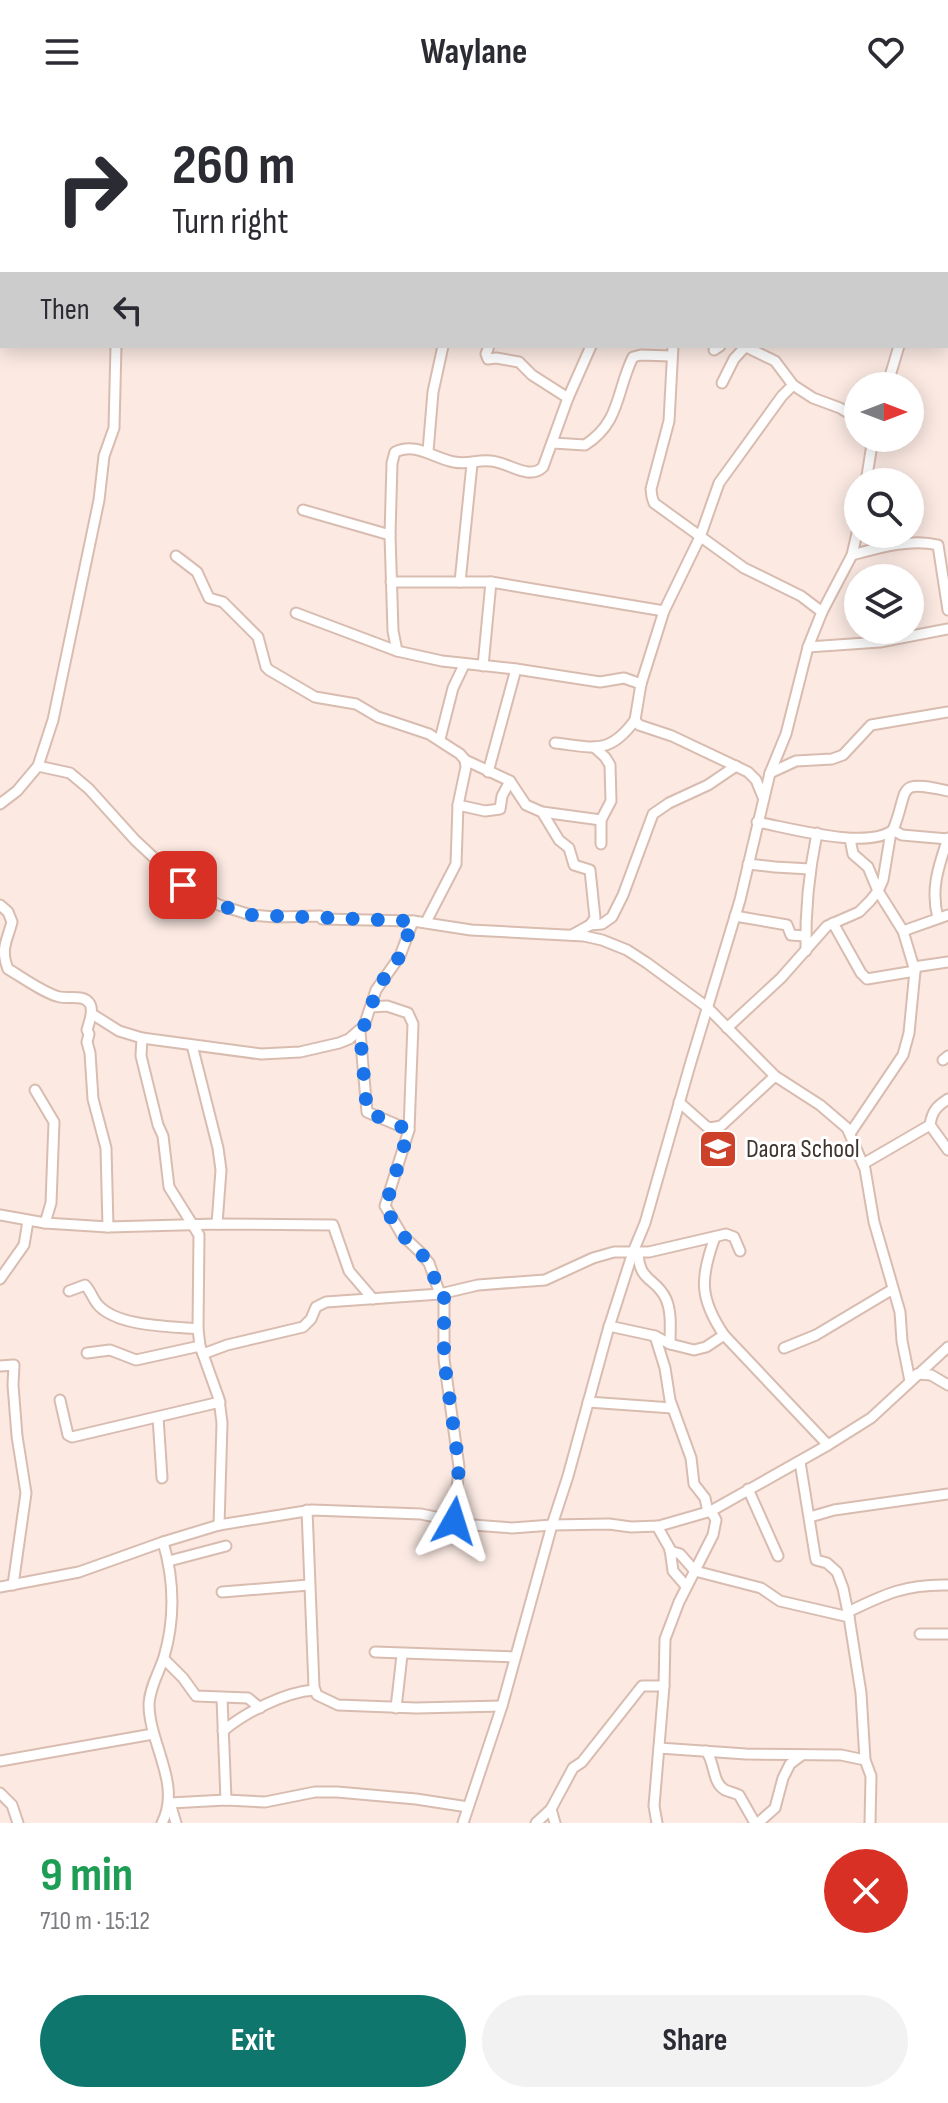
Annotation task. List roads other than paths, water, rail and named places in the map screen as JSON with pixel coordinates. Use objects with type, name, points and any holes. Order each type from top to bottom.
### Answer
[{"type":"street","points":[[0,804],[30,778],[38,766],[53,720],[99,500],[104,456],[114,428],[116,348]]},
{"type":"street","points":[[428,451],[433,392],[443,348]]},
{"type":"street","points":[[488,348],[488,359],[519,362],[532,375],[568,398]]},
{"type":"street","points":[[397,651],[393,631],[390,535],[395,452],[403,449],[428,451],[436,457],[458,463],[472,464],[487,460],[538,472],[543,467],[590,348]]},
{"type":"street","points":[[722,383],[734,359],[744,348]]},
{"type":"street","points":[[747,348],[775,361],[793,385],[813,398],[844,410]]},
{"type":"street","points":[[891,372],[898,348]]},
{"type":"street","points":[[553,443],[585,445],[601,433],[613,413],[633,357],[672,351],[669,421],[651,489],[654,503],[744,568],[801,596],[822,612]]},
{"type":"street","points":[[555,743],[607,746],[625,733],[635,720],[641,684],[664,611],[700,537],[715,494],[724,475],[793,385]]},
{"type":"street","points":[[460,582],[472,464]]},
{"type":"street","points":[[303,510],[390,535]]},
{"type":"street","points":[[852,555],[882,547],[918,543],[938,545],[948,610]]},
{"type":"street","points":[[463,1823],[502,1706],[609,1326],[645,1223],[735,916],[763,797],[786,734],[808,647],[854,548]]},
{"type":"street","points":[[176,556],[197,572],[209,598],[223,602],[258,637],[269,670],[315,697],[356,704],[378,717],[440,739],[465,760],[510,781],[526,805],[542,812],[601,820]]},
{"type":"street","points":[[391,582],[491,582],[664,611]]},
{"type":"street","points":[[483,666],[491,582]]},
{"type":"street","points":[[296,613],[397,651],[464,665],[516,669],[600,682],[624,678],[641,684]]},
{"type":"street","points":[[808,647],[880,642],[948,629]]},
{"type":"street","points":[[440,739],[453,688],[464,665]]},
{"type":"street","points":[[488,772],[516,669]]},
{"type":"street","points":[[770,773],[796,761],[832,759],[843,755],[871,725],[948,712]]},
{"type":"street","points":[[635,720],[639,725],[672,736],[736,766],[754,777],[763,797]]},
{"type":"street","points":[[594,747],[610,765],[611,801],[601,820],[601,844]]},
{"type":"street","points":[[426,922],[456,864],[458,805],[465,760]]},
{"type":"street","points":[[38,766],[70,773],[183,885],[219,905],[259,916],[413,921],[471,930],[572,935],[602,940],[627,950],[707,1007],[775,1076],[820,1105],[851,1132],[863,1164],[874,1222],[900,1312],[902,1341],[914,1378]]},
{"type":"street","points":[[572,935],[612,917],[653,814],[708,785],[736,766]]},
{"type":"street","points":[[458,805],[485,811],[500,809],[502,796],[510,781]]},
{"type":"street","points":[[727,1028],[781,978],[827,926],[859,912],[878,891],[892,831],[907,789],[925,786],[948,791]]},
{"type":"street","points":[[542,812],[558,839],[570,850],[574,865],[590,870],[596,913],[590,925]]},
{"type":"street","points":[[757,822],[850,839],[881,836],[892,831],[902,835],[948,838],[934,886],[934,903],[943,917],[903,931]]},
{"type":"street","points":[[806,951],[805,911],[817,833]]},
{"type":"street","points":[[850,839],[853,854],[866,864],[878,891],[903,931],[914,969],[909,1033],[903,1055],[851,1132]]},
{"type":"street","points":[[748,864],[810,869]]},
{"type":"street","points":[[0,905],[8,912],[12,922],[1,947],[2,964],[55,996],[79,997],[88,1002],[92,1014],[87,1042],[93,1099],[106,1148],[108,1227]]},
{"type":"street","points":[[735,916],[787,925],[791,935],[805,936]]},
{"type":"street","points":[[92,1014],[126,1035],[261,1054],[287,1054],[339,1043],[360,1032],[368,1019],[376,990],[400,956],[413,921]]},
{"type":"street","points":[[833,923],[867,979],[948,962]]},
{"type":"street","points":[[371,1007],[387,1006],[408,1013],[413,1024],[409,1130],[385,1206],[402,1235],[429,1263],[442,1294],[444,1359],[459,1467],[454,1521]]},
{"type":"street","points":[[360,1032],[367,1112],[409,1130]]},
{"type":"street","points":[[142,1038],[141,1056],[163,1136],[169,1187],[197,1231],[199,1240],[198,1329],[202,1350],[215,1382],[222,1423],[219,1525]]},
{"type":"street","points":[[192,1045],[218,1148],[221,1170],[217,1224]]},
{"type":"street","points":[[679,1102],[706,1126],[721,1126],[775,1076]]},
{"type":"street","points":[[35,1090],[54,1122],[51,1203],[45,1223]]},
{"type":"street","points":[[948,1099],[935,1109],[930,1125],[948,1150]]},
{"type":"street","points":[[863,1164],[930,1125]]},
{"type":"street","points":[[0,1215],[45,1223],[108,1227],[333,1225],[349,1271],[373,1299]]},
{"type":"street","points":[[0,1279],[24,1245],[28,1221]]},
{"type":"street","points":[[87,1353],[110,1350],[136,1360],[202,1350],[303,1327],[321,1304],[442,1294],[478,1285],[545,1280],[614,1252],[680,1246],[729,1234],[734,1237],[740,1251]]},
{"type":"street","points":[[715,1237],[703,1279],[713,1319],[724,1335],[828,1445]]},
{"type":"street","points":[[635,1252],[641,1270],[667,1301],[670,1344]]},
{"type":"street","points":[[69,1291],[85,1285],[100,1308],[125,1319],[198,1329]]},
{"type":"street","points":[[784,1348],[816,1335],[893,1289]]},
{"type":"street","points":[[609,1326],[698,1350],[724,1335]]},
{"type":"street","points":[[655,1336],[672,1408],[691,1458],[694,1484],[716,1520],[716,1527],[686,1586],[665,1639],[654,1806],[657,1823]]},
{"type":"street","points":[[0,1587],[79,1572],[219,1525],[307,1510],[421,1514],[512,1528],[609,1524],[657,1526],[709,1511],[828,1445],[871,1418],[948,1347]]},
{"type":"street","points":[[0,1366],[14,1365],[17,1436],[26,1493],[13,1585]]},
{"type":"street","points":[[914,1378],[931,1375],[948,1385]]},
{"type":"street","points":[[60,1400],[69,1437],[220,1402]]},
{"type":"street","points":[[588,1402],[672,1408]]},
{"type":"street","points":[[158,1417],[162,1478]]},
{"type":"street","points":[[800,1462],[816,1560],[827,1563],[837,1572],[849,1615],[861,1693],[865,1760],[871,1776],[870,1823]]},
{"type":"street","points":[[748,1489],[778,1556]]},
{"type":"street","points":[[810,1517],[834,1510],[948,1494]]},
{"type":"street","points":[[307,1510],[314,1690],[321,1698],[338,1705],[396,1708],[502,1706]]},
{"type":"street","points":[[657,1526],[670,1551],[673,1571],[686,1586]]},
{"type":"street","points":[[163,1542],[169,1561],[172,1619],[164,1659],[153,1683],[149,1705],[153,1734],[176,1823]]},
{"type":"street","points":[[169,1561],[226,1546]]},
{"type":"street","points":[[670,1551],[680,1554],[695,1571],[761,1588],[780,1601],[849,1615],[895,1590],[948,1585]]},
{"type":"street","points":[[222,1592],[309,1585]]},
{"type":"street","points":[[920,1634],[948,1634]]},
{"type":"street","points":[[375,1652],[515,1657]]},
{"type":"street","points":[[396,1708],[402,1655]]},
{"type":"street","points":[[164,1659],[196,1696],[248,1698],[260,1708]]},
{"type":"street","points":[[536,1823],[551,1809],[573,1768],[582,1762],[642,1686],[664,1686]]},
{"type":"street","points":[[223,1731],[260,1708],[295,1692],[314,1690]]},
{"type":"street","points":[[222,1698],[226,1800]]},
{"type":"street","points":[[0,1761],[153,1734]]},
{"type":"street","points":[[659,1748],[848,1756],[865,1760]]},
{"type":"street","points":[[706,1751],[712,1759],[719,1784],[739,1795],[757,1823],[775,1808],[790,1764],[802,1755]]},
{"type":"street","points":[[170,1801],[265,1802],[315,1792],[337,1792],[468,1807]]},
{"type":"street","points":[[0,1793],[12,1805],[18,1823]]},
{"type":"street","points":[[162,1823],[170,1801]]},
{"type":"street","points":[[551,1809],[555,1823]]},
{"type":"place","name":"Daora School","points":[[718,1149]]}]
